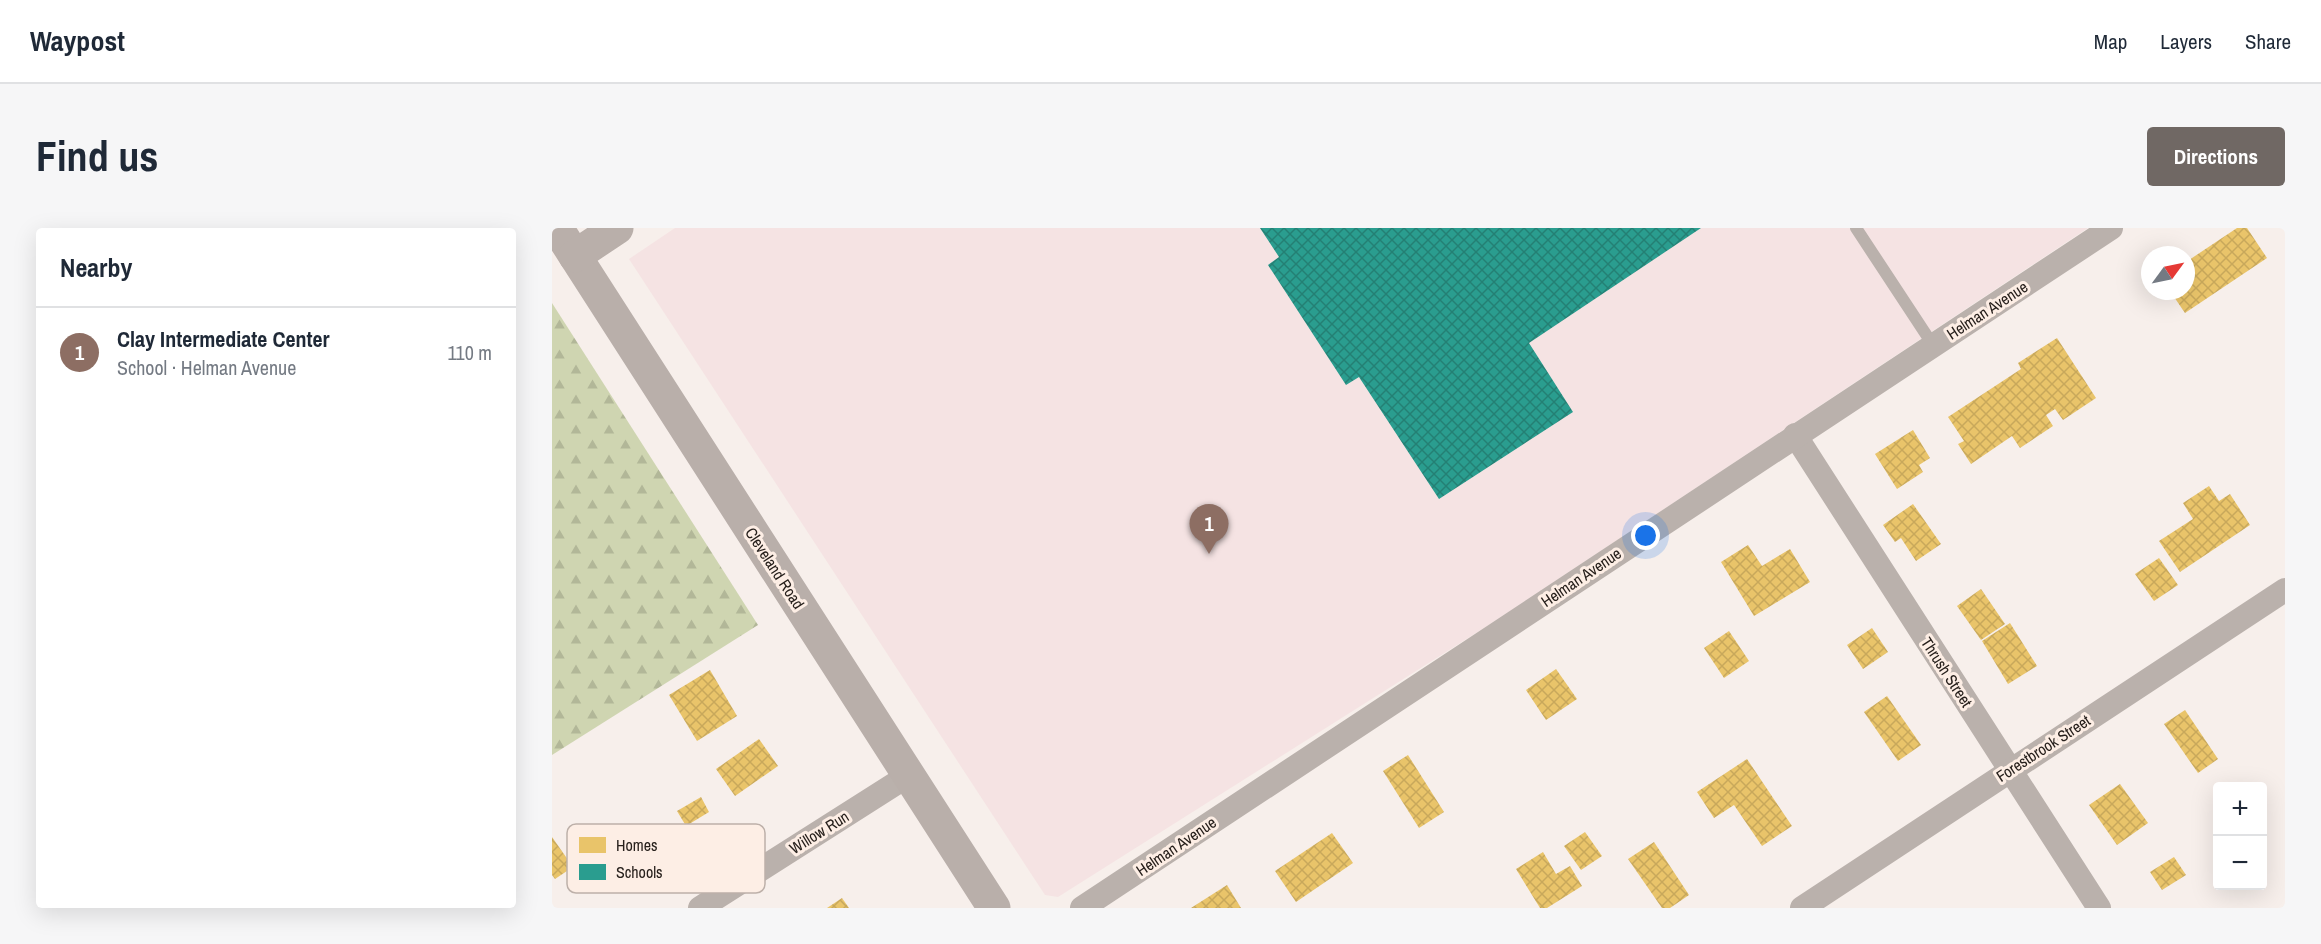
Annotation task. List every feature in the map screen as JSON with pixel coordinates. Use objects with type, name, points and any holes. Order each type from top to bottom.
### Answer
[{"type":"main road","name":"Cleveland Road","points":[[557,228],[994,908]]},
{"type":"main road","points":[[575,256],[617,228]]},
{"type":"street","name":"Helman Avenue","points":[[1082,908],[2111,228]]},
{"type":"street","name":"Thrush Street","points":[[1796,435],[2099,908]]},
{"type":"street","name":"Forestbrook Street","points":[[1802,908],[2285,590]]},
{"type":"street","name":"Willow Run","points":[[765,867],[909,775]]},
{"type":"street","name":"Willow Run","points":[[700,908],[724,893]]},
{"type":"lane","points":[[1856,228],[1933,345]]},
{"type":"shaded area","points":[[675,228],[2088,228],[1503,616],[1058,897],[1045,895],[629,259]]},
{"type":"green space","points":[[552,303],[758,625],[552,755]]},
{"type":"building: Homes","points":[[2237,228],[2247,228],[2267,258],[2185,313],[2176,300],[2195,300],[2195,256]]},
{"type":"building: Homes","points":[[2057,338],[2096,398],[2063,420],[2055,409],[2046,415],[2053,426],[2020,448],[2012,436],[1971,464],[1958,444],[1964,441],[1948,417],[2021,369],[2018,363]]},
{"type":"building: Homes","points":[[1913,430],[1930,458],[1919,465],[1923,472],[1897,489],[1875,454]]},
{"type":"building: Homes","points":[[2209,486],[2219,501],[2230,494],[2250,525],[2180,572],[2159,541],[2193,519],[2183,503]]},
{"type":"building: Homes","points":[[1913,504],[1941,544],[1916,561],[1901,538],[1895,542],[1883,525]]},
{"type":"building: Homes","points":[[1748,545],[1762,566],[1790,549],[1810,582],[1754,616],[1721,562]]},
{"type":"building: Homes","points":[[2159,558],[2178,585],[2154,601],[2135,574]]},
{"type":"building: Homes","points":[[1981,589],[2005,624],[1981,640],[1957,606]]},
{"type":"building: Homes","points":[[2010,623],[2037,666],[2008,684],[1982,641]]},
{"type":"building: Homes","points":[[1872,628],[1888,652],[1863,669],[1847,645]]},
{"type":"building: Homes","points":[[1729,631],[1749,661],[1724,678],[1704,648]]},
{"type":"building: Homes","points":[[1556,669],[1577,699],[1546,720],[1526,690]]},
{"type":"building: Homes","points":[[710,670],[737,716],[697,741],[669,695]]},
{"type":"building: Homes","points":[[1887,696],[1921,745],[1898,761],[1864,712]]},
{"type":"building: Homes","points":[[2185,710],[2218,759],[2198,773],[2164,724]]},
{"type":"building: Homes","points":[[759,739],[778,766],[735,796],[716,769]]},
{"type":"building: Homes","points":[[1408,755],[1444,812],[1419,828],[1383,771]]},
{"type":"building: Homes","points":[[1747,759],[1792,826],[1762,846],[1734,805],[1714,818],[1697,792]]},
{"type":"building: Homes","points":[[2120,784],[2148,823],[2117,845],[2089,805]]},
{"type":"building: Homes","points":[[701,797],[709,812],[689,824],[685,824],[677,811]]},
{"type":"building: Homes","points":[[1585,832],[1602,856],[1581,870],[1564,846]]},
{"type":"building: Homes","points":[[1332,833],[1353,863],[1296,902],[1275,871]]},
{"type":"building: Homes","points":[[552,837],[567,858],[567,871],[555,879],[552,875]]},
{"type":"building: Homes","points":[[1654,842],[1689,895],[1670,908],[1662,908],[1628,859]]},
{"type":"building: Homes","points":[[1543,852],[1556,874],[1570,866],[1582,886],[1547,908],[1540,908],[1516,869]]},
{"type":"building: Homes","points":[[2174,857],[2186,875],[2162,890],[2150,872]]},
{"type":"building: Homes","points":[[1227,885],[1241,908],[1191,908]]},
{"type":"building: Homes","points":[[842,898],[849,908],[827,908]]},
{"type":"building: Schools","points":[[1260,228],[1701,228],[1529,343],[1573,412],[1439,499],[1359,377],[1346,385],[1268,265],[1279,257]]},
{"type":"place","name":"Clay Intermediate Center","points":[[1209,554]]}]
